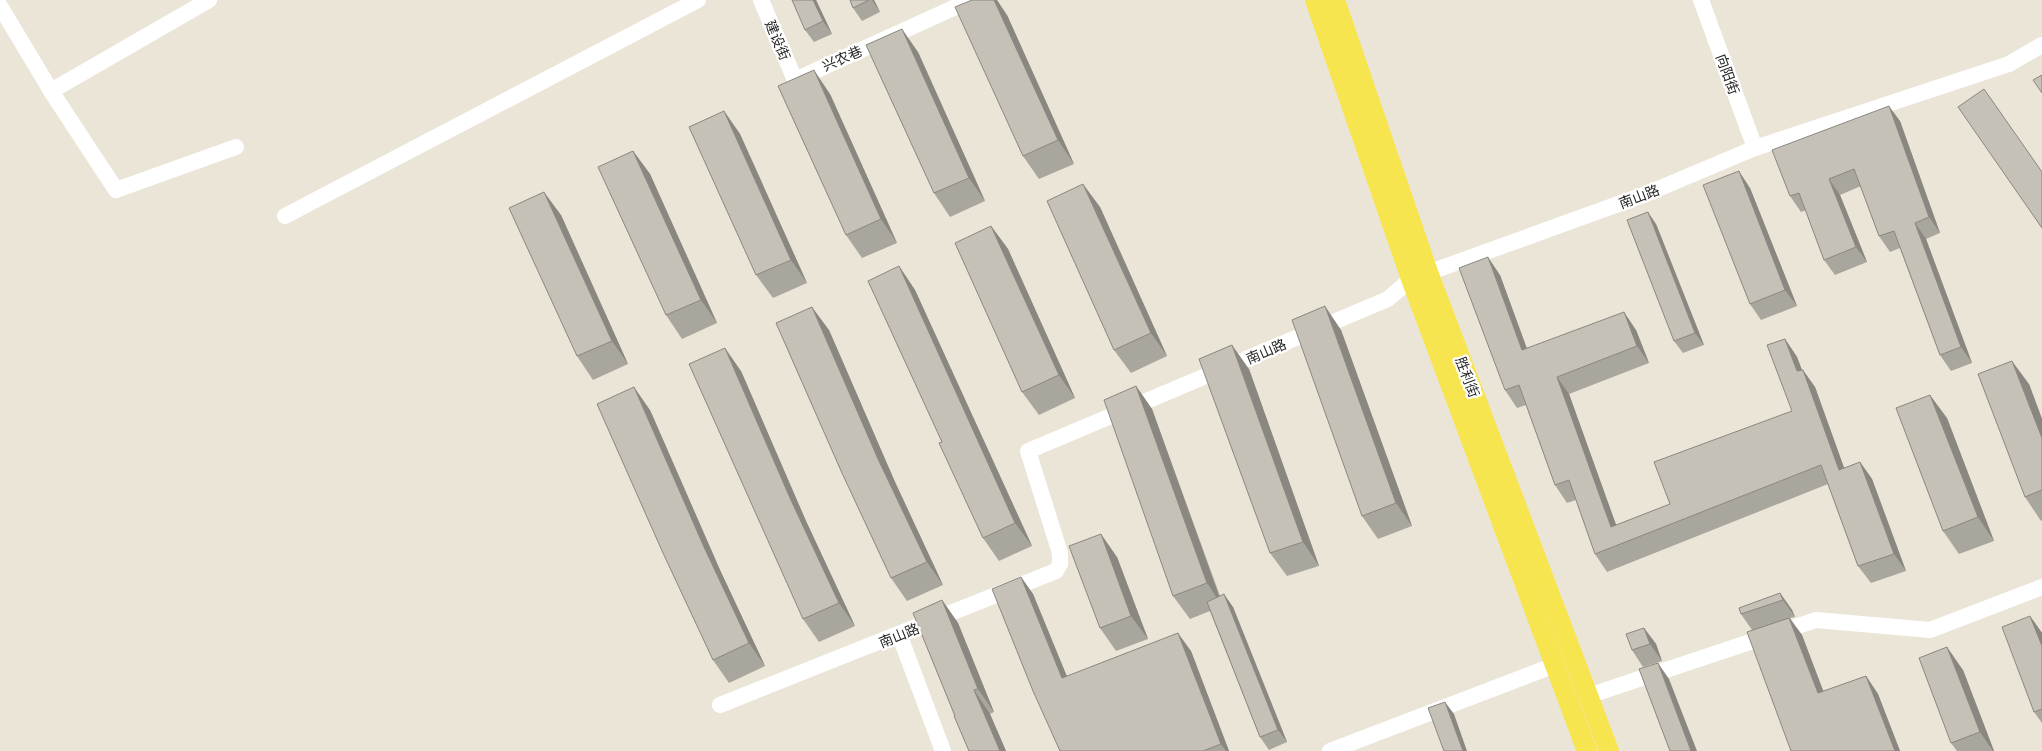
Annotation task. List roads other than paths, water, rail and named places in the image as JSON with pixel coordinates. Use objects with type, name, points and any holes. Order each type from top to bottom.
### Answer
[{"type":"main road","name":"胜利街","points":[[1316,0],[1419,275],[1555,665],[1587,751]]},
{"type":"main road","name":"胜利街","points":[[1335,0],[1419,275],[1609,751]]},
{"type":"street","points":[[51,91],[209,0]]},
{"type":"street","points":[[285,216],[698,0]]},
{"type":"street","name":"建设街","points":[[761,0],[795,80]]},
{"type":"street","name":"兴农巷","points":[[795,80],[971,0]]},
{"type":"street","name":"向阳街","points":[[1701,0],[1756,148]]},
{"type":"street","points":[[0,6],[51,91],[116,190],[236,147]]},
{"type":"street","name":"南山路","points":[[720,705],[1056,571],[1060,564],[1060,553],[1028,451],[1388,299],[1419,275],[1646,194],[1756,148],[2008,64],[2042,45]]},
{"type":"street","points":[[1588,696],[1816,620],[1930,630],[2042,587]]},
{"type":"street","points":[[899,634],[943,751]]},
{"type":"street","points":[[1330,751],[1555,665]]}]
